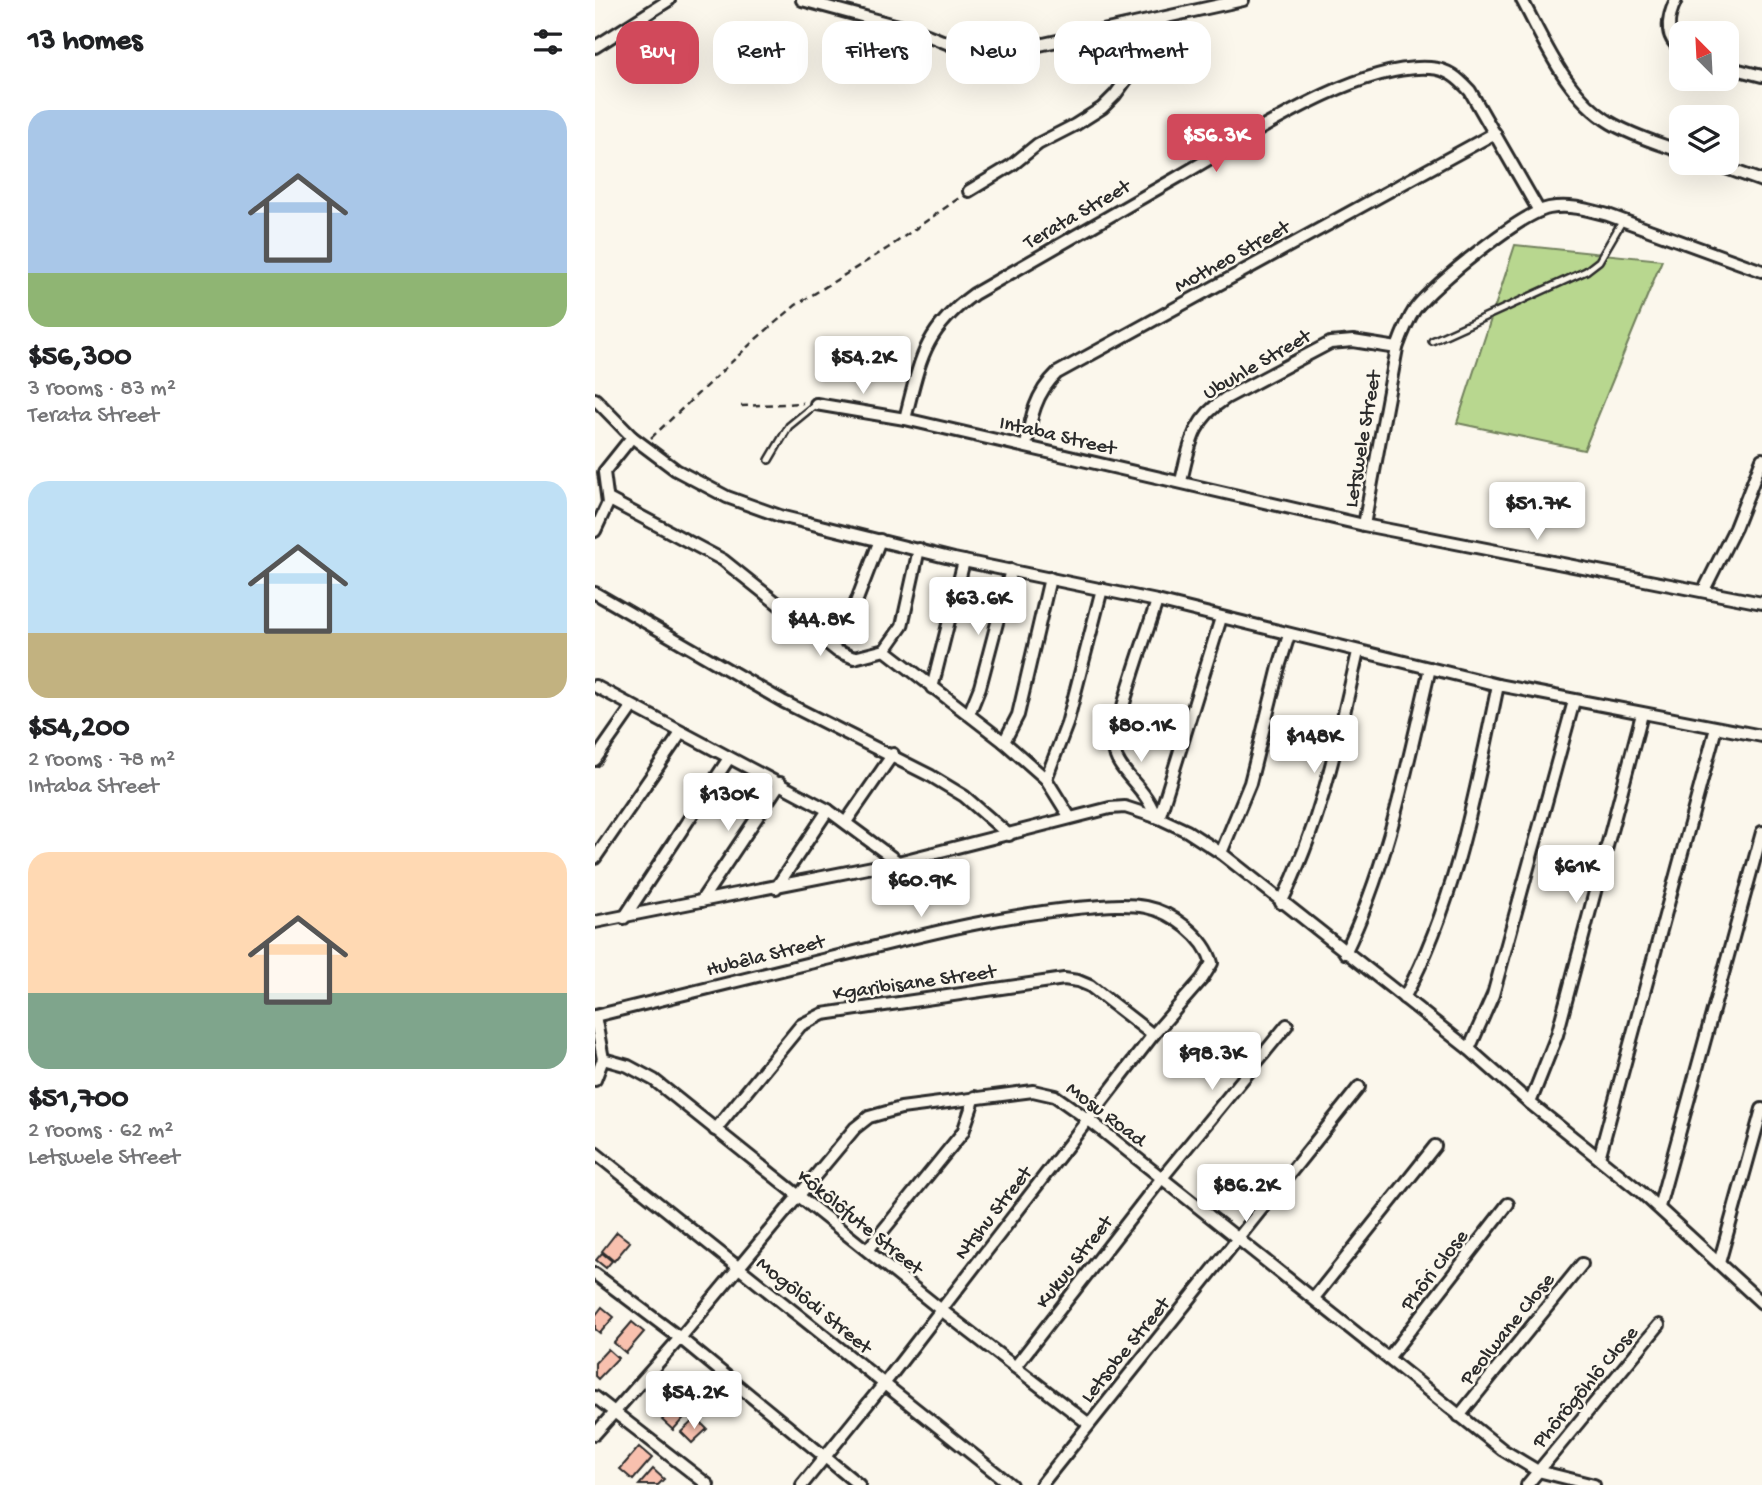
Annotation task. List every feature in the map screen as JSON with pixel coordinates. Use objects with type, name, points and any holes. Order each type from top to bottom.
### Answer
[{"type":"street","points":[[595,47],[669,0]]},
{"type":"street","points":[[801,0],[917,31],[954,46],[981,51],[1004,51],[1114,26],[1162,20],[1243,0]]},
{"type":"street","points":[[1522,0],[1555,62],[1588,106],[1625,131],[1669,147]]},
{"type":"street","points":[[1669,33],[1668,20],[1676,0]]},
{"type":"street","points":[[969,191],[1012,165],[1038,144],[1102,108],[1115,95],[1150,47],[1162,20]]},
{"type":"street","name":"Terata Street","points":[[905,419],[927,343],[938,325],[953,309],[974,294],[1338,89],[1367,78],[1413,69],[1444,70],[1457,78],[1470,92],[1539,211]]},
{"type":"street","points":[[1739,70],[1762,76]]},
{"type":"street","name":"Motheo Street","points":[[1026,446],[1038,397],[1057,373],[1495,134]]},
{"type":"street","points":[[1739,173],[1762,181]]},
{"type":"street","name":"Letswele Street","points":[[1762,271],[1623,220],[1568,207],[1539,211],[1510,230],[1430,293],[1416,309],[1397,348],[1364,525],[1762,603]]},
{"type":"street","name":"Ubuhle Street","points":[[1181,481],[1194,430],[1210,408],[1226,398],[1330,343],[1353,341],[1397,348]]},
{"type":"street","points":[[595,399],[632,437],[676,470],[727,497],[780,516],[964,561],[1157,601],[1498,685],[1762,736]]},
{"type":"street","name":"Intaba Street","points":[[816,404],[905,419],[1364,525]]},
{"type":"street","points":[[596,528],[606,510],[608,499],[604,472],[632,437]]},
{"type":"street","points":[[1704,590],[1758,481],[1762,459]]},
{"type":"street","points":[[608,499],[723,560],[837,651],[854,658],[885,650],[902,626],[919,549]]},
{"type":"street","points":[[855,606],[880,540]]},
{"type":"street","points":[[932,688],[964,561]]},
{"type":"street","points":[[969,714],[980,687],[1011,570]]},
{"type":"street","points":[[1004,742],[1018,715],[1050,578]]},
{"type":"street","points":[[1046,779],[1067,724],[1102,589]]},
{"type":"street","points":[[595,593],[784,702],[893,754],[964,796],[1009,835]]},
{"type":"street","points":[[1157,601],[1114,747],[1117,759],[1147,797],[1157,817]]},
{"type":"street","points":[[1157,817],[1221,618]]},
{"type":"street","points":[[1221,853],[1251,783],[1289,635]]},
{"type":"street","points":[[885,650],[1004,742],[1046,779],[1069,816]]},
{"type":"street","points":[[1281,902],[1307,848],[1321,808],[1358,652]]},
{"type":"street","points":[[1345,953],[1373,892],[1384,860],[1430,668]]},
{"type":"street","points":[[1404,998],[1433,941],[1444,908],[1483,757],[1498,685]]},
{"type":"street","points":[[595,686],[828,810],[898,862]]},
{"type":"street","points":[[1469,1049],[1493,995],[1574,701]]},
{"type":"street","points":[[595,760],[632,707]]},
{"type":"street","points":[[1530,1103],[1557,1035],[1642,714]]},
{"type":"street","points":[[1599,1158],[1716,727]]},
{"type":"street","points":[[595,858],[681,733]]},
{"type":"street","points":[[846,822],[893,754]]},
{"type":"street","points":[[624,918],[729,758]]},
{"type":"street","points":[[701,901],[780,783]]},
{"type":"street","points":[[595,922],[898,862],[1009,835],[1089,811],[1125,807],[1157,817],[1187,831],[1221,853],[1469,1049],[1530,1103],[1659,1207],[1762,1303]]},
{"type":"street","points":[[776,888],[828,810]]},
{"type":"street","points":[[1659,1207],[1762,832]]},
{"type":"street","name":"Hubêla Street","points":[[595,1016],[954,928],[1045,911],[1143,906],[1158,910],[1196,937],[1212,963]]},
{"type":"street","name":"Ntshu Street","points":[[802,1485],[884,1384],[1153,1035],[1202,979],[1212,963]]},
{"type":"street","name":"Kgaribisane Street","points":[[715,1130],[801,1025],[811,1018],[836,1011],[1064,979],[1090,986],[1153,1035]]},
{"type":"street","points":[[595,1016],[603,1059],[595,1080]]},
{"type":"street","name":"Kukuu Street","points":[[1016,1367],[1161,1179],[1287,1025]]},
{"type":"street","name":"Kôkôlôfute Street","points":[[603,1059],[642,1072],[1089,1424]]},
{"type":"street","name":"Letsobe Street","points":[[1041,1485],[1359,1087]]},
{"type":"street","name":"Mosu Road","points":[[595,1434],[680,1338],[843,1140],[869,1117],[901,1108],[975,1097],[1045,1092],[1065,1101],[1089,1119],[1503,1450],[1538,1471],[1594,1485]]},
{"type":"street","points":[[867,1250],[963,1132],[975,1097]]},
{"type":"street","points":[[1719,1263],[1762,1109]]},
{"type":"street","points":[[1314,1298],[1435,1146]]},
{"type":"street","name":"Mogôlôdi Street","points":[[595,1153],[1011,1485]]},
{"type":"street","name":"Phôri Close","points":[[1389,1357],[1508,1204]]},
{"type":"street","name":"Peolwane Close","points":[[1459,1416],[1582,1264]]},
{"type":"street","points":[[595,1274],[680,1338],[859,1485]]},
{"type":"street","name":"Phôrôgôhlô Close","points":[[1527,1485],[1659,1325]]},
{"type":"street","points":[[595,1397],[708,1485]]},
{"type":"lane","points":[[1432,341],[1586,271],[1599,261],[1623,220]]},
{"type":"lane","points":[[769,460],[789,426],[816,404]]},
{"type":"path","points":[[643,445],[796,305],[888,248],[969,191]]},
{"type":"path","points":[[741,405],[816,404]]},
{"type":"green space","points":[[1515,245],[1662,260],[1584,450],[1457,423]]},
{"type":"building","points":[[617,1232],[630,1242],[614,1261],[602,1251]]},
{"type":"building","points":[[602,1253],[612,1261],[606,1268],[596,1260]]},
{"type":"building","points":[[602,1307],[614,1317],[600,1333],[595,1329],[595,1316]]},
{"type":"building","points":[[632,1322],[644,1332],[626,1353],[614,1343]]},
{"type":"building","points":[[608,1349],[618,1358],[598,1379],[595,1376],[595,1363]]},
{"type":"building","points":[[667,1391],[689,1412],[673,1430],[662,1420],[669,1412],[658,1401]]},
{"type":"building","points":[[696,1418],[707,1429],[692,1443],[681,1432]]},
{"type":"building","points":[[639,1447],[652,1458],[633,1480],[620,1469]]},
{"type":"building","points":[[653,1469],[664,1479],[658,1485],[639,1485]]}]
